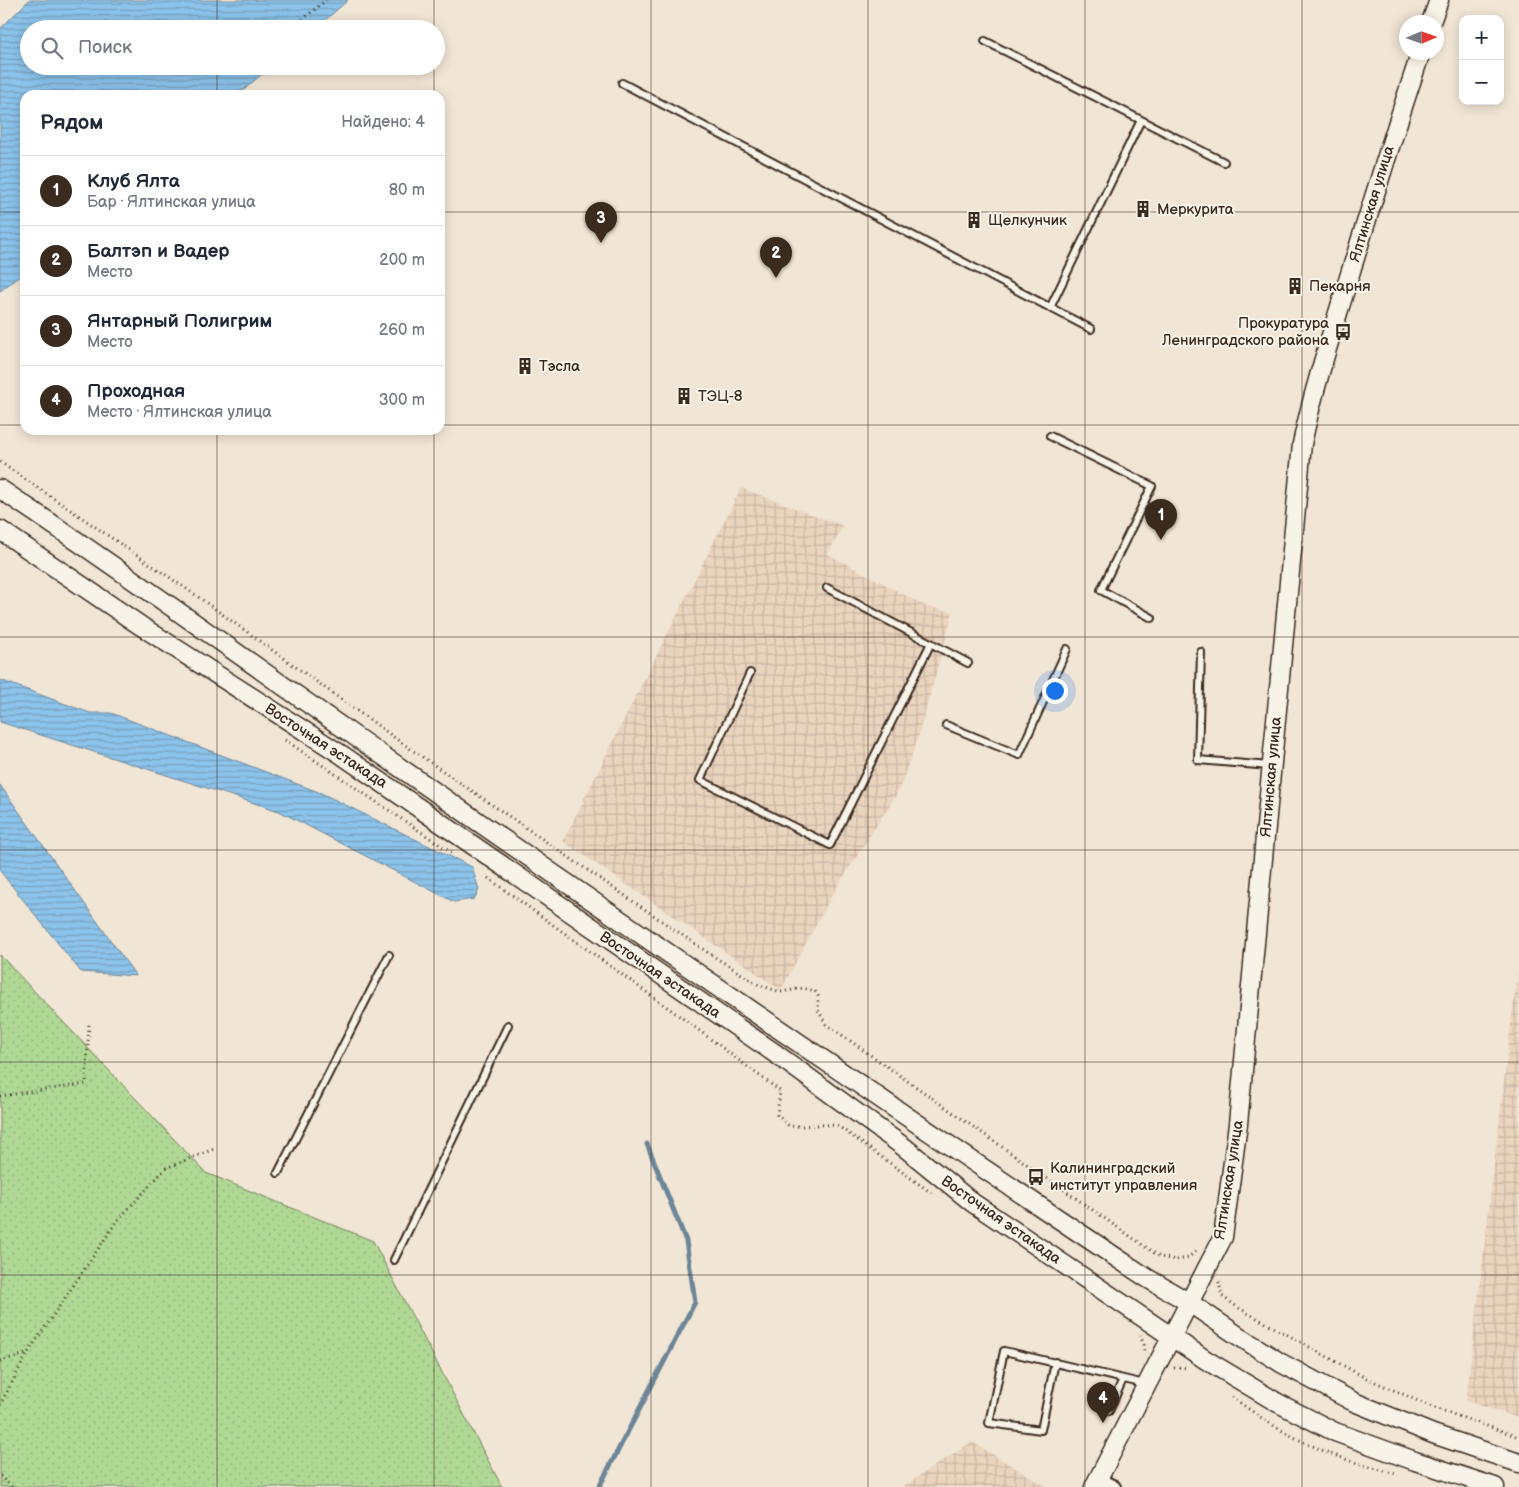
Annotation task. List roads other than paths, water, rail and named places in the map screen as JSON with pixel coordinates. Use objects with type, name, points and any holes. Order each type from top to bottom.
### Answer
[{"type":"main road","points":[[1434,15],[1439,0]]},
{"type":"main road","name":"Ялтинская улица","points":[[1096,1483],[1170,1336],[1190,1303],[1223,1237],[1238,1124],[1302,444],[1310,405],[1379,178],[1418,60]]},
{"type":"main road","name":"Восточная эстакада","points":[[0,489],[160,597],[354,735],[1023,1196],[1147,1278],[1190,1303],[1267,1354],[1311,1380],[1354,1402],[1433,1434],[1519,1463]]},
{"type":"main road","name":"Восточная эстакада","points":[[0,530],[141,626],[342,755],[776,1054],[904,1147],[973,1204],[1206,1360],[1270,1398],[1335,1432],[1414,1461],[1495,1487]]},
{"type":"street","points":[[1096,1483],[1114,1487]]},
{"type":"lane","points":[[985,41],[1224,162]]},
{"type":"lane","points":[[622,83],[1091,329]]},
{"type":"lane","points":[[1050,308],[1141,120]]},
{"type":"lane","points":[[1050,436],[1152,486],[1102,590],[1152,618]]},
{"type":"lane","points":[[827,588],[968,663]]},
{"type":"lane","points":[[750,673],[700,780],[830,844],[931,643]]},
{"type":"lane","points":[[946,725],[1020,755],[1067,649]]},
{"type":"lane","points":[[1201,652],[1198,760],[1272,766]]},
{"type":"lane","points":[[278,1173],[389,955]]},
{"type":"lane","points":[[394,1260],[508,1025]]},
{"type":"lane","points":[[1054,1362],[1041,1430],[989,1423],[1004,1351],[1054,1362],[1146,1384]]},
{"type":"lane","points":[[1109,1410],[1123,1379]]},
{"type":"water","points":[[29,0],[348,0],[325,20],[20,20],[20,75],[261,75],[244,90],[20,90],[20,276],[0,291],[0,29]]},
{"type":"water","points":[[0,680],[90,713],[111,713],[321,793],[472,867],[479,890],[474,899],[454,902],[279,811],[0,722]]},
{"type":"water","points":[[0,785],[136,976],[81,972],[0,871]]},
{"type":"waterway","points":[[599,1487],[695,1302],[686,1241],[647,1144]]},
{"type":"place","name":"Меркурита","points":[[1143,209]]},
{"type":"place","name":"Щелкунчик","points":[[974,220]]},
{"type":"place","name":"Янтарный Полигрим","points":[[601,243]]},
{"type":"place","name":"Балтэп и Вадер","points":[[776,278]]},
{"type":"place","name":"Пекарня","points":[[1295,286]]},
{"type":"place","name":"Прокуратура Ленинградского района","points":[[1343,332]]},
{"type":"place","name":"Тэсла","points":[[525,366]]},
{"type":"place","name":"ТЭЦ-8","points":[[684,396]]},
{"type":"place","name":"Клуб Ялта","points":[[1161,540]]},
{"type":"place","name":"Калининградский институт управления","points":[[1036,1177]]},
{"type":"place","name":"Проходная","points":[[1103,1423]]}]
